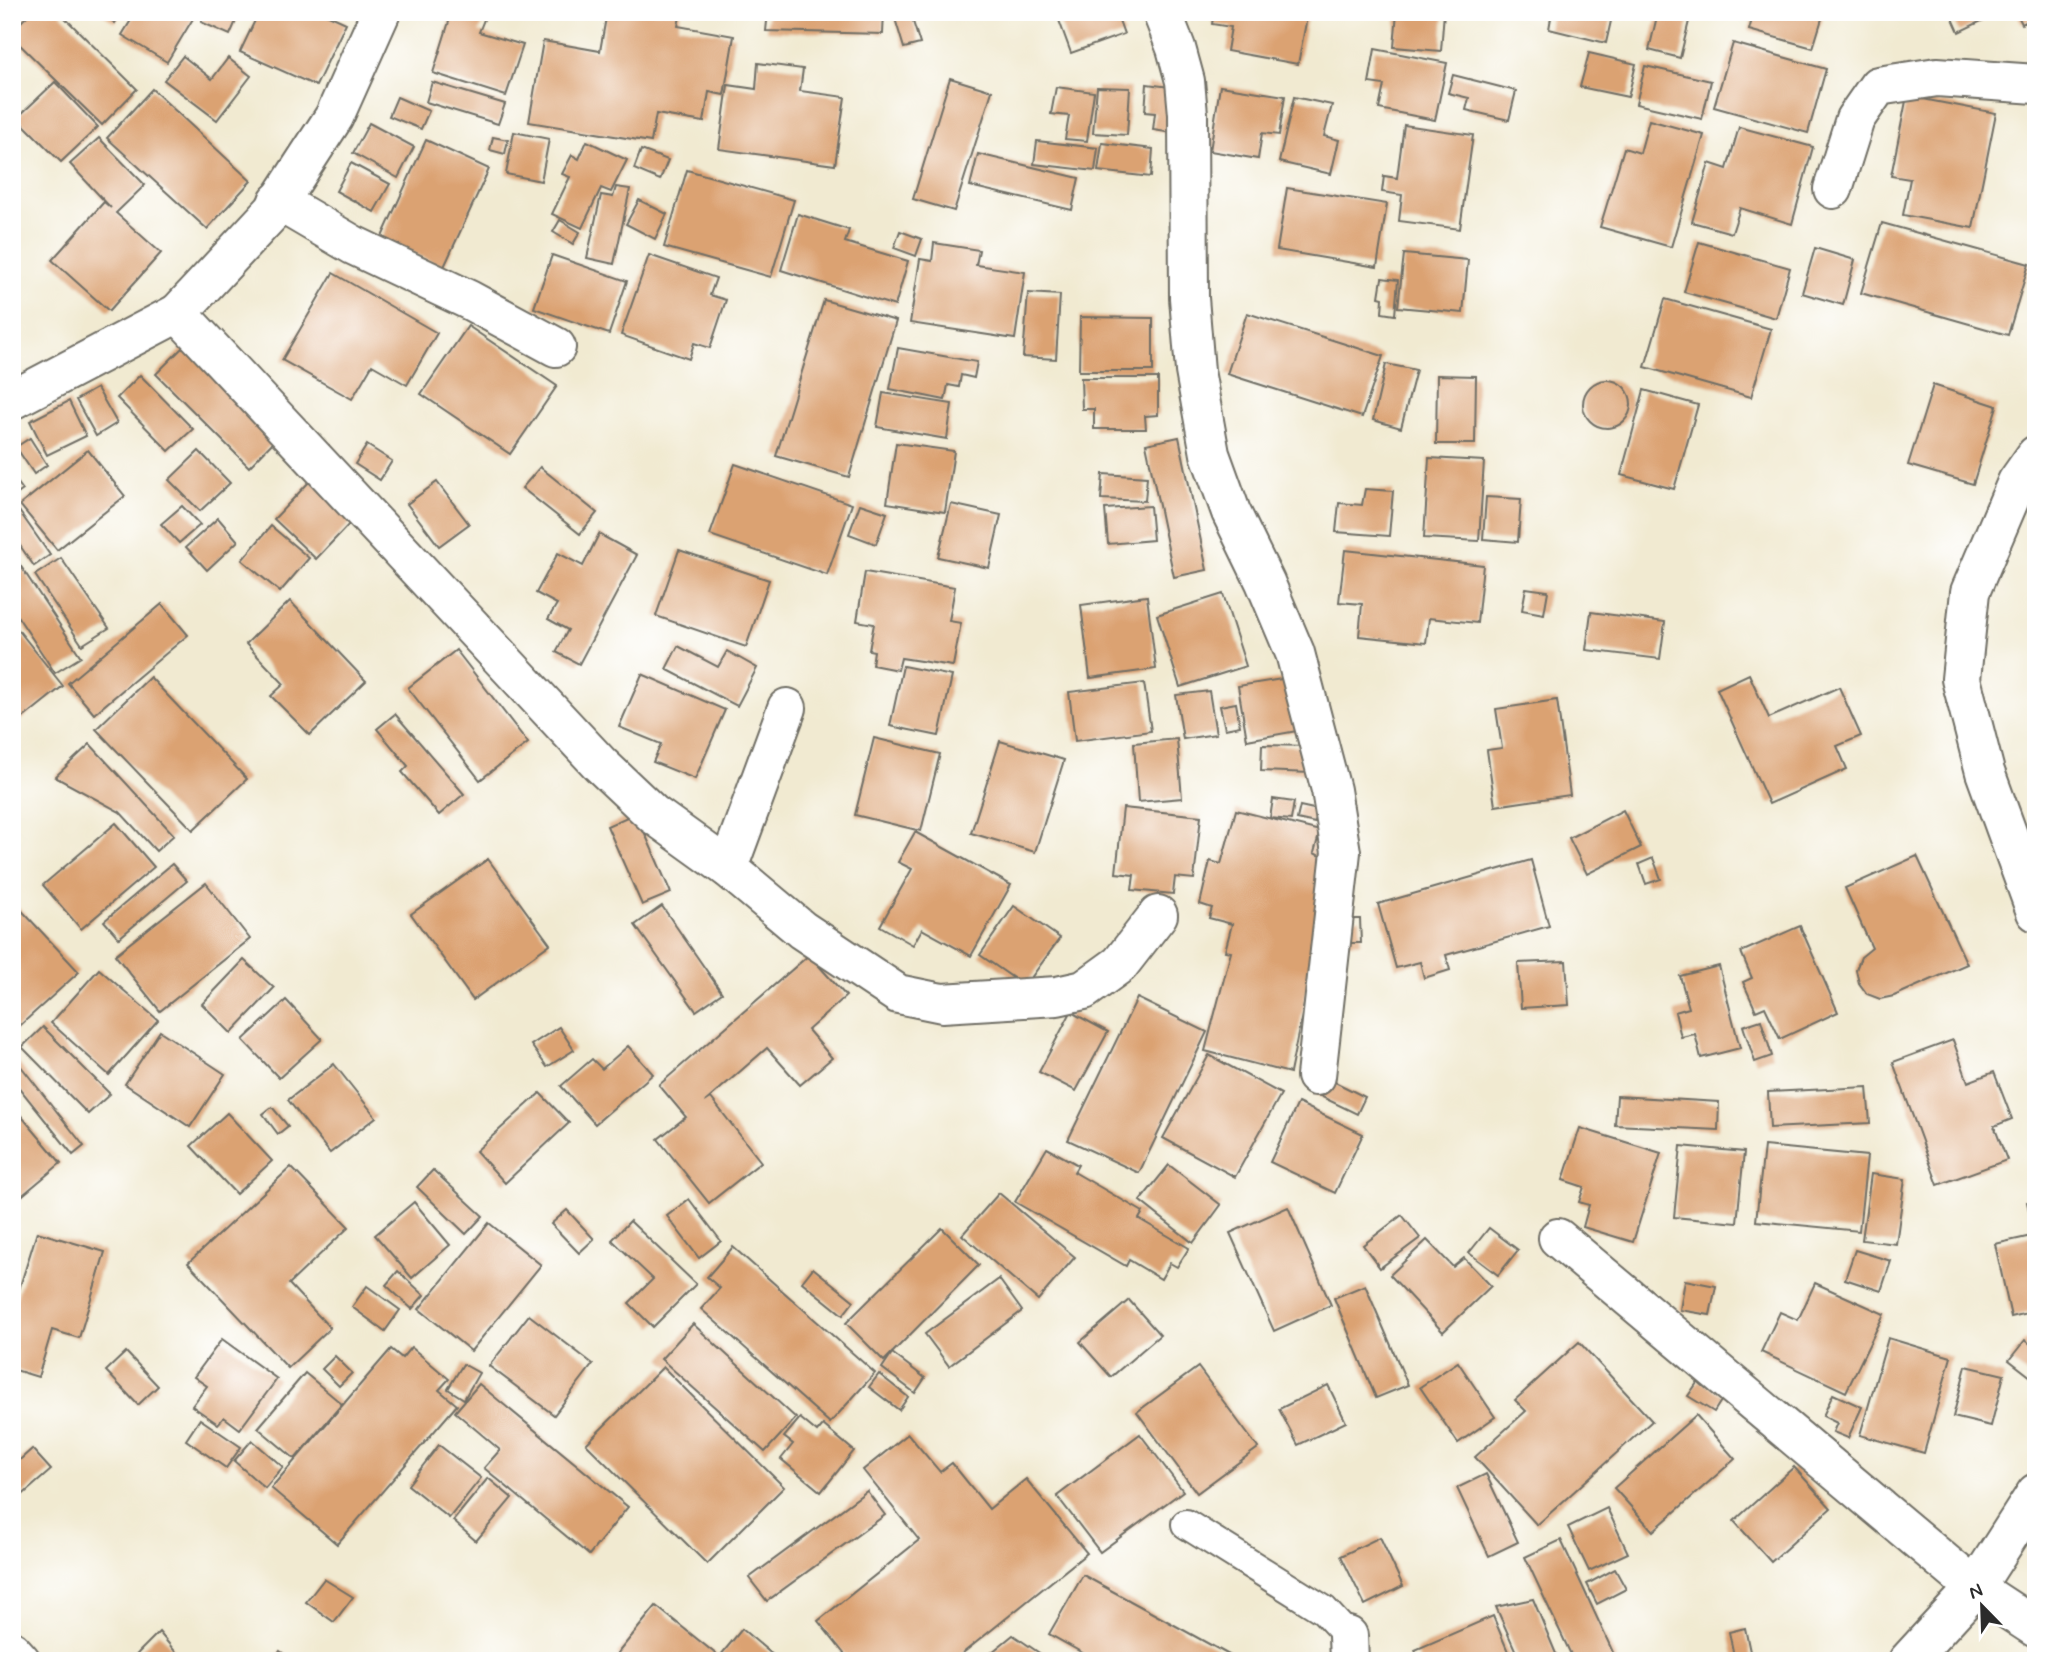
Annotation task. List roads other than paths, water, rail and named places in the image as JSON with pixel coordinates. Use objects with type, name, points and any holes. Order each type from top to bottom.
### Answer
[{"type":"street","points":[[12,400],[178,313],[273,211],[334,117],[381,12]]},
{"type":"street","points":[[1162,12],[1185,81],[1188,114],[1189,298],[1195,371],[1210,454],[1231,512],[1295,653],[1331,790],[1341,852],[1316,1076]]},
{"type":"street","points":[[1833,188],[1855,120],[1878,86],[1937,77],[2036,84]]},
{"type":"street","points":[[278,201],[353,245],[469,300],[556,347]]},
{"type":"street","points":[[178,313],[600,764],[653,814],[728,868],[802,930],[878,982],[898,994],[942,1003],[1057,996],[1084,990],[1120,964],[1158,915]]},
{"type":"street","points":[[2036,455],[2017,482],[1970,592],[1961,679],[1985,772],[2036,912]]},
{"type":"street","points":[[728,868],[787,708]]},
{"type":"street","points":[[1558,1238],[1975,1588],[2036,1628]]},
{"type":"street","points":[[1908,1661],[1975,1588],[2036,1493]]},
{"type":"street","points":[[12,1650],[21,1661]]},
{"type":"lane","points":[[1186,1524],[1324,1610],[1348,1649]]}]
